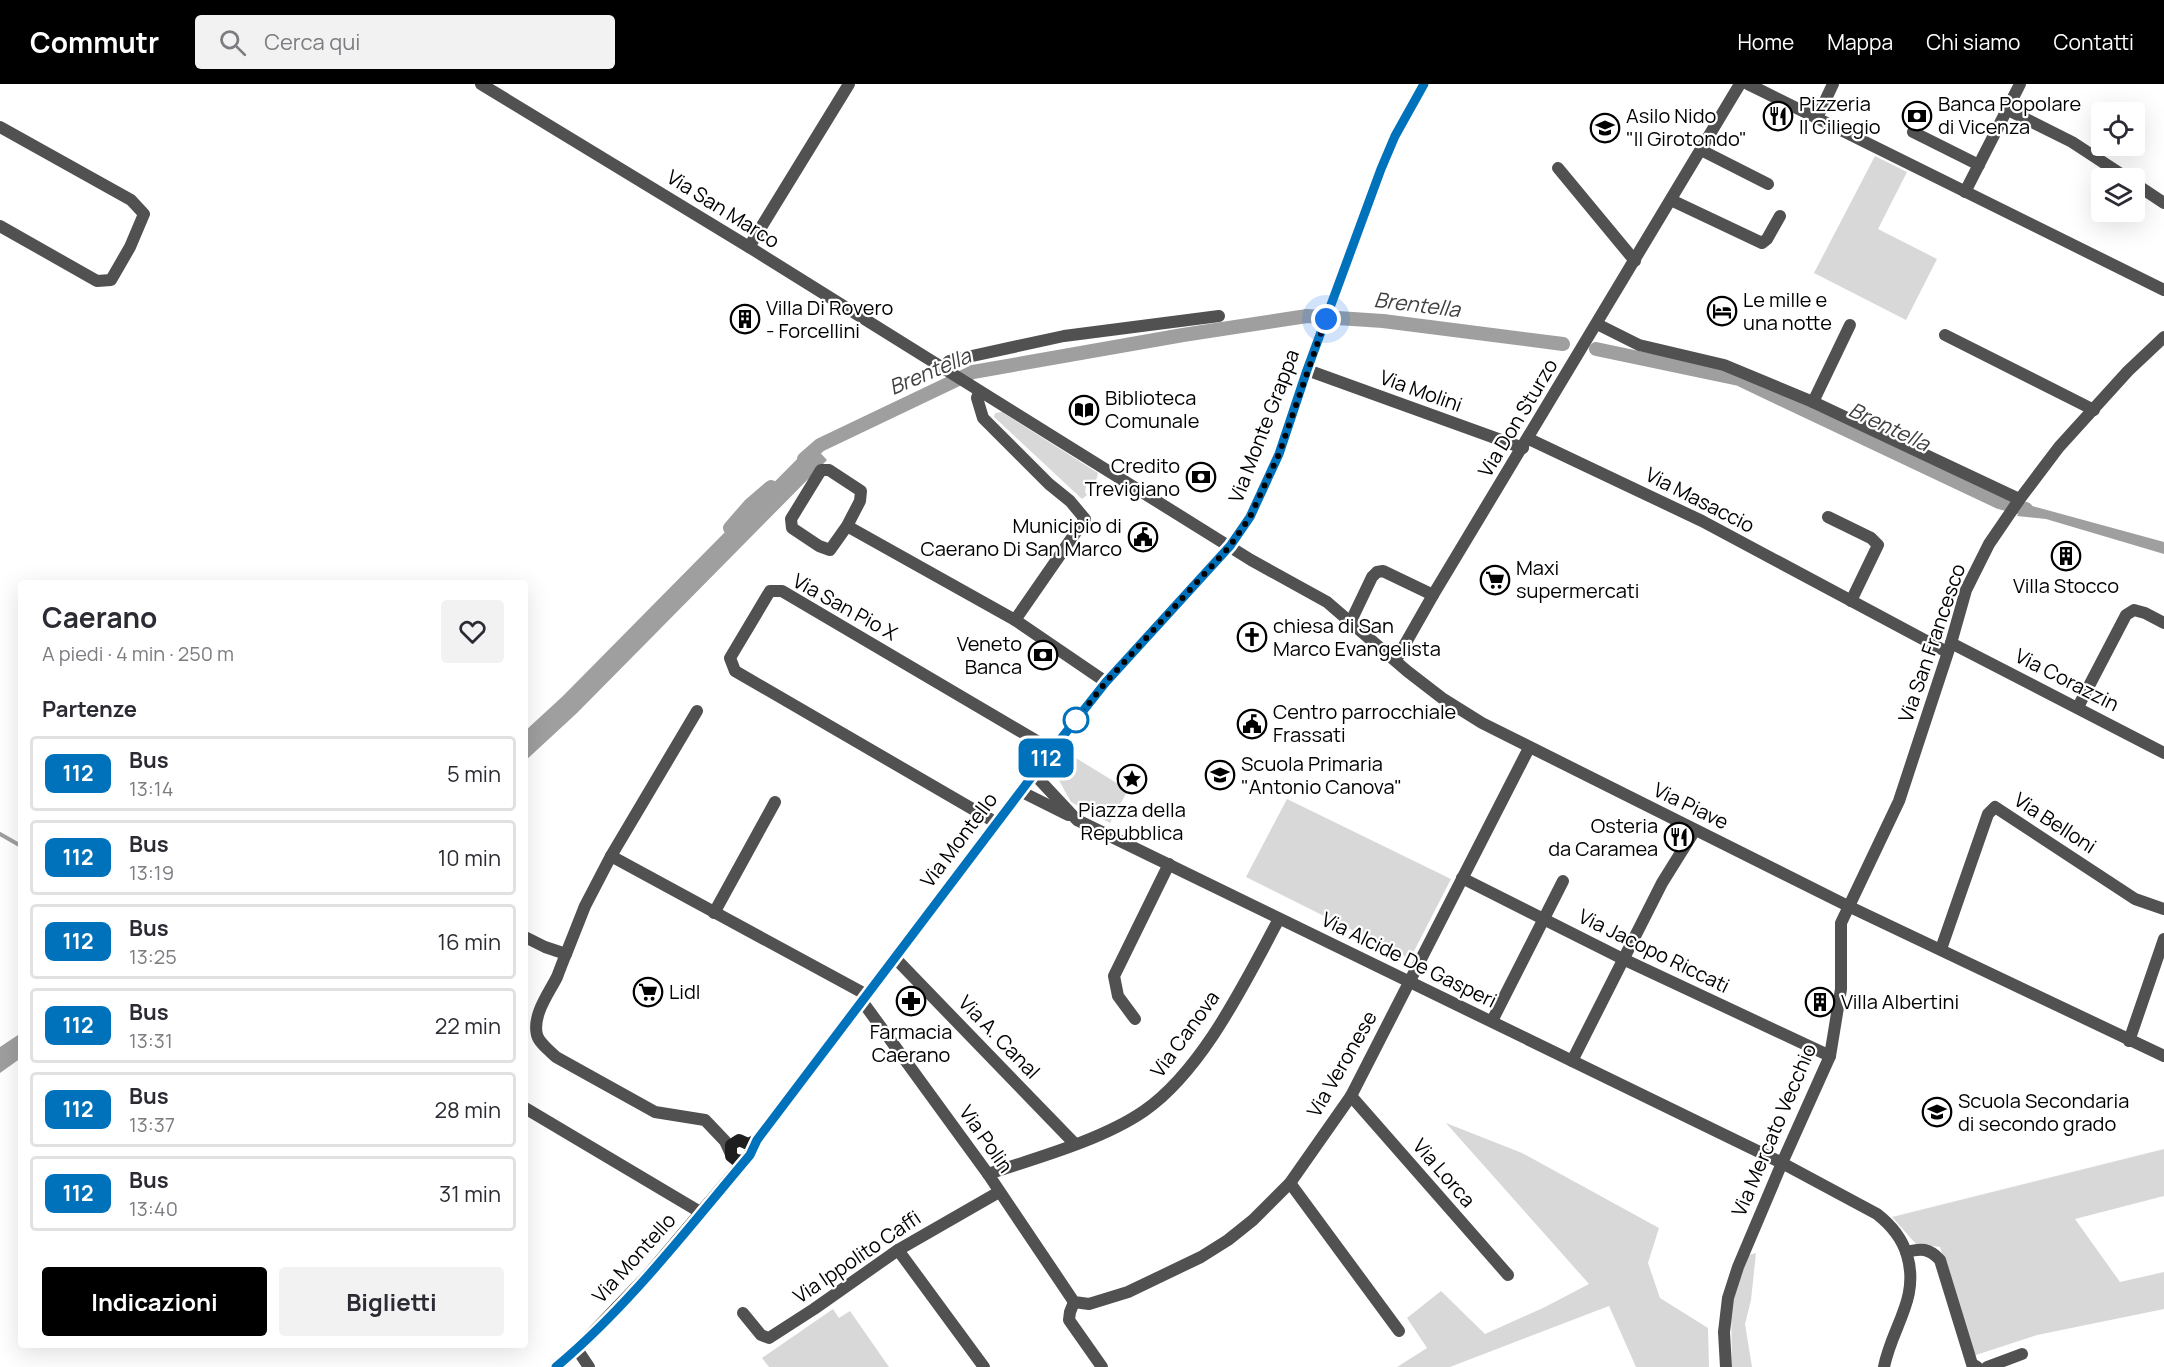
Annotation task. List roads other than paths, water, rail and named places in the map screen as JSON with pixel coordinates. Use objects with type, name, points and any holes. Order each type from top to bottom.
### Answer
[{"type":"main road","name":"Via Monte Grappa","points":[[1230,546],[1250,517],[1264,490],[1390,147],[1424,84]]},
{"type":"main road","name":"Via Montello","points":[[556,1367],[577,1349],[646,1276],[700,1212],[740,1151],[864,998],[995,822],[1106,682],[1230,546]]},
{"type":"street","name":"Via San Marco","points":[[481,84],[977,390]]},
{"type":"street","points":[[748,247],[849,84]]},
{"type":"street","name":"Via Don Sturzo","points":[[1396,660],[1740,84]]},
{"type":"street","points":[[1748,84],[2164,291]]},
{"type":"street","points":[[1817,117],[1833,84]]},
{"type":"street","points":[[1965,192],[2020,84]]},
{"type":"street","points":[[2008,110],[2072,142],[2112,168]]},
{"type":"street","points":[[0,127],[131,200],[144,214],[130,247],[111,280],[98,281],[0,226]]},
{"type":"street","points":[[1913,132],[1980,165]]},
{"type":"street","points":[[1701,150],[1768,183]]},
{"type":"street","points":[[1558,168],[1635,261]]},
{"type":"street","points":[[2145,190],[2164,203]]},
{"type":"street","points":[[1671,200],[1762,243],[1767,239],[1780,216]]},
{"type":"street","points":[[950,373],[950,362],[1064,336],[1220,316]]},
{"type":"street","points":[[1597,324],[1639,345],[1724,364],[1813,402],[2019,499]]},
{"type":"street","points":[[1813,402],[1850,325]]},
{"type":"street","points":[[1945,335],[2094,410]]},
{"type":"street","name":"Via San Francesco","points":[[1848,906],[1899,801],[1966,590],[1989,544],[2019,499],[2059,447],[2128,371],[2164,337]]},
{"type":"street","name":"Via Molini","points":[[1307,370],[1526,444]]},
{"type":"street","points":[[977,390],[983,418],[1049,484],[1070,501],[1085,519],[1015,620]]},
{"type":"street","name":"Via Piave","points":[[977,390],[1230,546],[1327,602],[1407,671],[1442,698],[1482,723],[1848,906],[2164,1056]]},
{"type":"street","name":"Via Masaccio","points":[[1526,444],[1702,521],[1851,601],[1949,647]]},
{"type":"street","points":[[821,470],[829,470],[861,491],[860,501],[847,526],[830,550],[819,546],[792,528],[791,519],[821,470]]},
{"type":"street","points":[[1828,517],[1871,538],[1878,545],[1851,601]]},
{"type":"street","points":[[847,526],[1015,620],[1106,682]]},
{"type":"street","points":[[1351,621],[1372,577],[1377,572],[1383,572],[1433,596]]},
{"type":"street","name":"Via San Pio X","points":[[995,822],[735,671],[730,658],[770,591],[782,591],[1052,750]]},
{"type":"street","points":[[2078,707],[2126,615],[2134,610],[2164,623]]},
{"type":"street","name":"Via Corazzin","points":[[1949,647],[2078,707],[2164,753]]},
{"type":"street","points":[[697,711],[611,856],[585,906],[557,976],[542,1004],[537,1035],[556,1057],[656,1112],[705,1120],[740,1151]]},
{"type":"street","name":"Via Veronese","points":[[1074,1302],[1089,1304],[1128,1292],[1210,1251],[1253,1220],[1290,1183],[1351,1096],[1529,748]]},
{"type":"street","name":"Via Alcide De Gasperi","points":[[1034,774],[1077,820],[1782,1163],[1877,1214],[1888,1222],[1901,1239],[1906,1252]]},
{"type":"street","points":[[1020,791],[1077,820]]},
{"type":"street","points":[[714,913],[775,802]]},
{"type":"street","name":"Via Belloni","points":[[1941,949],[1992,808],[1999,809],[2136,898],[2164,909]]},
{"type":"street","points":[[1572,1061],[1662,883],[1695,830]]},
{"type":"street","points":[[611,856],[864,998]]},
{"type":"street","points":[[1135,1019],[1118,996],[1114,976],[1169,864]]},
{"type":"street","name":"Via Jacopo Riccati","points":[[1462,878],[1623,959],[1830,1056]]},
{"type":"street","points":[[1492,1021],[1563,881]]},
{"type":"street","name":"Via Mercato Vecchio","points":[[1726,1367],[1724,1332],[1728,1298],[1738,1268],[1830,1056],[1840,989],[1841,923],[1848,906]]},
{"type":"street","name":"Via Canova","points":[[988,1174],[1075,1144],[1142,1113],[1162,1097],[1184,1074],[1219,1025],[1279,919]]},
{"type":"street","points":[[528,938],[566,954]]},
{"type":"street","points":[[2129,1041],[2164,939]]},
{"type":"street","name":"Via A. Canal","points":[[895,958],[1075,1144]]},
{"type":"street","name":"Via Polin","points":[[864,998],[988,1174],[1074,1302]]},
{"type":"street","name":"Via Lorca","points":[[1351,1096],[1508,1275]]},
{"type":"street","points":[[528,1109],[700,1212]]},
{"type":"street","points":[[1290,1183],[1399,1331]]},
{"type":"street","name":"Via Ippolito Caffi","points":[[743,1313],[761,1335],[769,1338],[898,1250],[999,1192]]},
{"type":"street","points":[[1884,1367],[1907,1303],[1912,1275],[1906,1252],[1920,1248],[1932,1252],[1940,1260],[1972,1364],[1977,1367]]},
{"type":"street","points":[[898,1250],[984,1367]]},
{"type":"street","points":[[1074,1302],[1069,1320],[1102,1367]]},
{"type":"street","points":[[577,1349],[589,1367]]},
{"type":"street","points":[[1987,1367],[2022,1354]]},
{"type":"waterway","name":"Brentella","points":[[804,459],[820,445],[973,372],[1307,316],[1383,321],[1563,344]]},
{"type":"waterway","name":"Brentella","points":[[1596,349],[1739,379],[1999,502],[2026,509]]},
{"type":"waterway","name":"Brentella","points":[[730,528],[750,505],[771,487]]},
{"type":"waterway","points":[[0,834],[18,844]]},
{"type":"place","name":"Pizzeria Il Ciliegio","points":[[1778,116]]},
{"type":"place","name":"Banca Popolare di Vicenza","points":[[1917,116]]},
{"type":"place","name":"Asilo Nido \"Il Girotondo\"","points":[[1605,128]]},
{"type":"place","name":"Le mille e una notte","points":[[1722,311]]},
{"type":"place","name":"Villa Di Rovero - Forcellini","points":[[745,319]]},
{"type":"place","name":"Biblioteca Comunale","points":[[1084,410]]},
{"type":"place","name":"Credito Trevigiano","points":[[1201,477]]},
{"type":"place","name":"Municipio di Caerano Di San Marco","points":[[1143,537]]},
{"type":"place","name":"Villa Stocco","points":[[2066,556]]},
{"type":"place","name":"Maxi supermercati","points":[[1495,580]]},
{"type":"place","name":"chiesa di San Marco Evangelista","points":[[1252,637]]},
{"type":"place","name":"Veneto Banca","points":[[1043,655]]},
{"type":"place","name":"Centro parrocchiale Frassati","points":[[1252,724]]},
{"type":"place","name":"Scuola Primaria \"Antonio Canova\"","points":[[1220,775]]},
{"type":"place","name":"Piazza della Repubblica","points":[[1132,779]]},
{"type":"place","name":"Osteria da Caramea","points":[[1679,837]]},
{"type":"place","name":"Lidl","points":[[648,992]]},
{"type":"place","name":"Farmacia Caerano","points":[[911,1001]]},
{"type":"place","name":"Villa Albertini","points":[[1820,1002]]},
{"type":"place","name":"Scuola Secondaria di secondo grado","points":[[1937,1112]]}]
